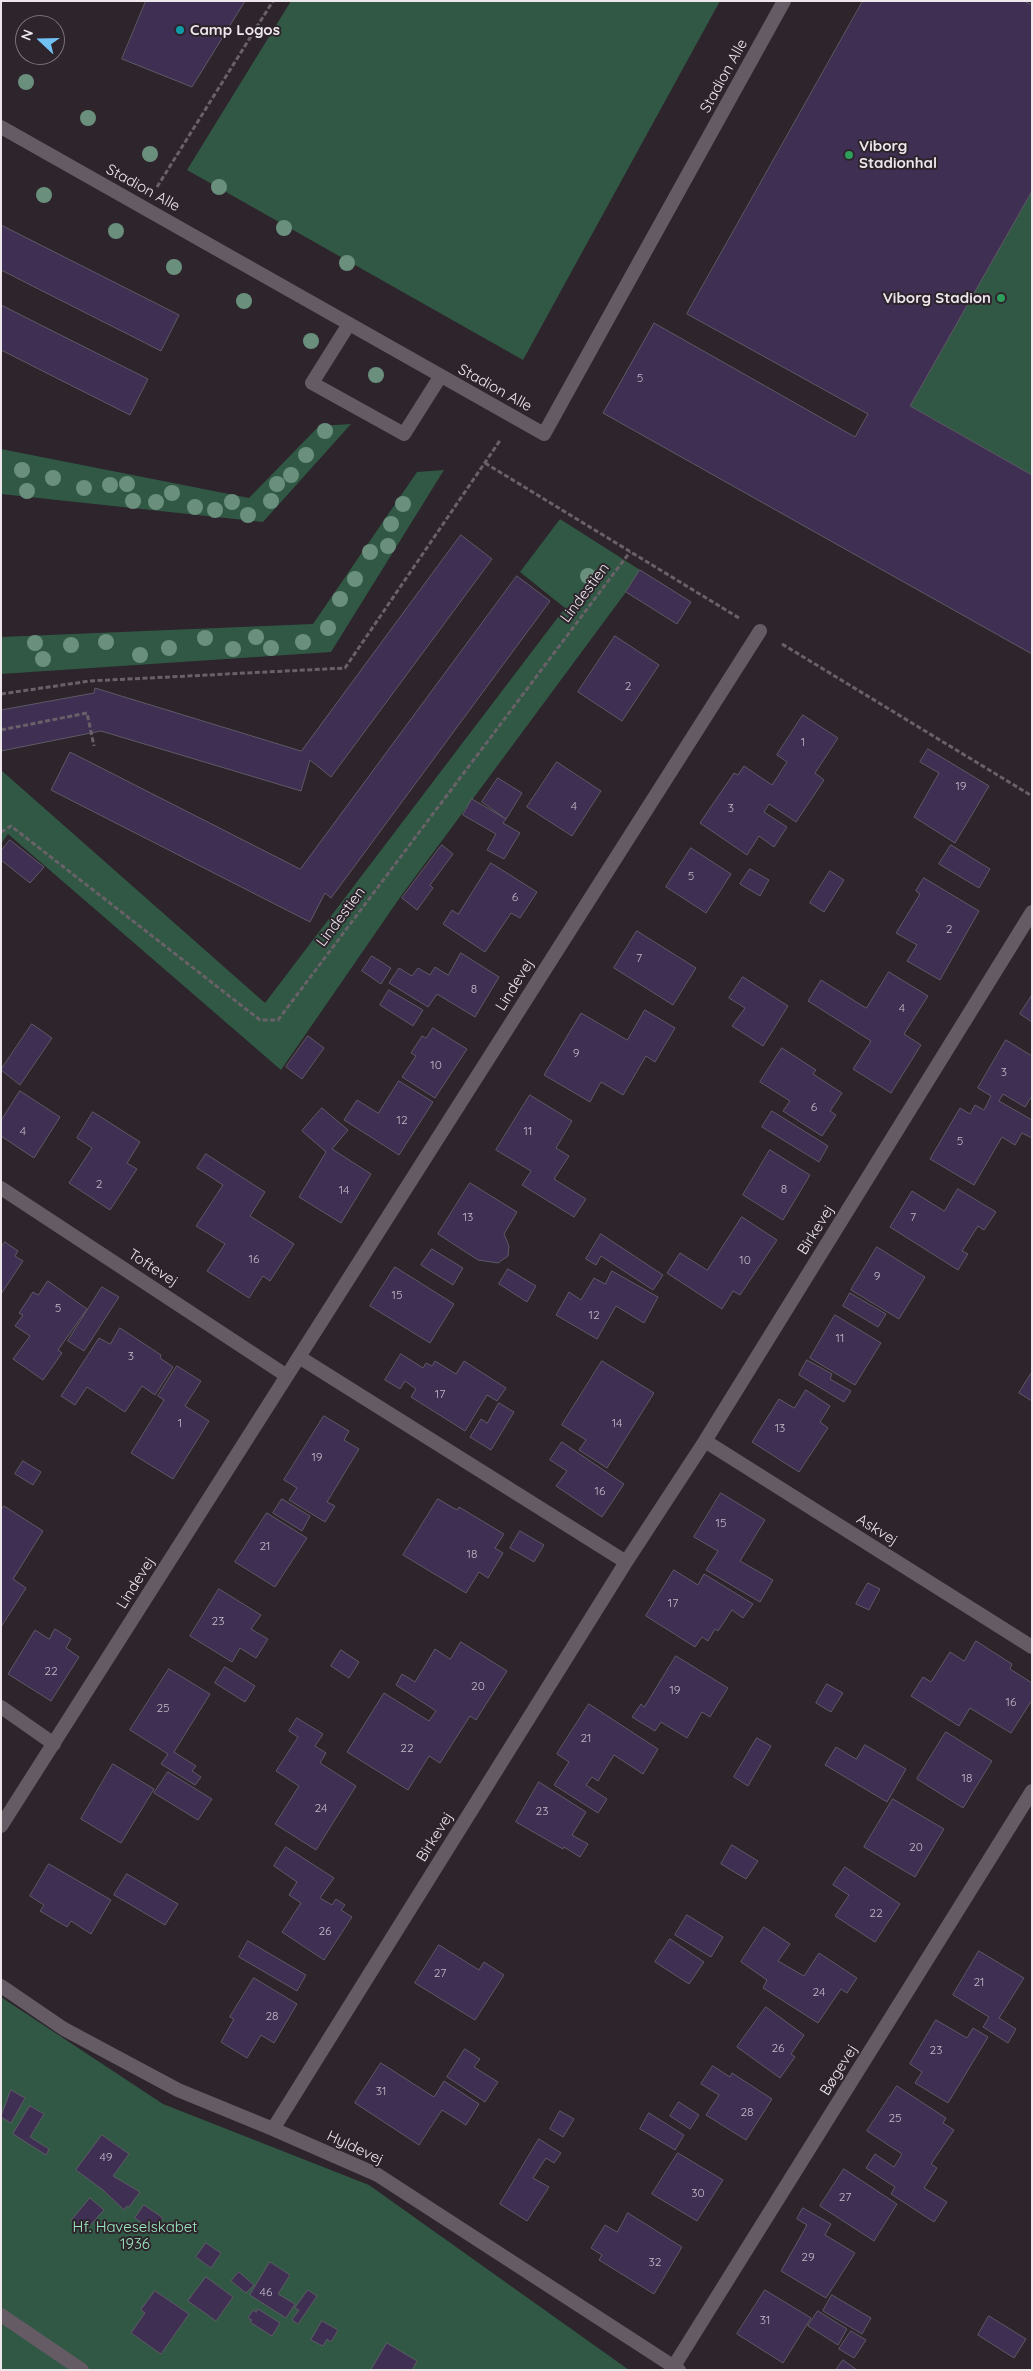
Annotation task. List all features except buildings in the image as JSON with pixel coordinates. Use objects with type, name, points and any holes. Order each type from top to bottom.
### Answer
[{"type":"street","name":"Stadion Alle","points":[[1,127],[544,434],[784,1]]},
{"type":"street","points":[[349,324],[312,383],[404,434],[440,376]]},
{"type":"street","name":"Lindevej","points":[[1,1826],[760,631]]},
{"type":"street","name":"Birkevej","points":[[273,2129],[626,1562],[705,1441],[1032,912]]},
{"type":"street","name":"Toftevej","points":[[1,1188],[287,1376]]},
{"type":"street","points":[[299,1357],[469,1466],[626,1562]]},
{"type":"street","name":"Askvej","points":[[705,1441],[1032,1647]]},
{"type":"street","points":[[1,1707],[54,1744]]},
{"type":"street","name":"Bøgevej","points":[[676,2368],[1032,1791]]},
{"type":"street","name":"Hyldevej","points":[[1,1986],[64,2029],[178,2090],[273,2129],[378,2176],[676,2368]]},
{"type":"street","points":[[1,2316],[82,2370]]},
{"type":"path","points":[[144,207],[273,1]]},
{"type":"path","points":[[1,694],[90,681],[345,668],[515,418]]},
{"type":"path","name":"Lindestien","points":[[1,832],[12,826],[260,1020],[278,1020],[630,552]]},
{"type":"path","points":[[1,730],[87,713],[94,746]]},
{"type":"green space","points":[[291,1],[720,1],[523,360],[187,170]]},
{"type":"green space","name":"Viborg Stadion","points":[[1032,191],[1032,475],[910,406]]},
{"type":"green space","points":[[351,424],[263,522],[1,494],[1,449],[249,498],[319,426]]},
{"type":"green space","points":[[444,470],[331,652],[1,674],[1,637],[313,624],[417,472]]},
{"type":"green space","points":[[560,519],[640,570],[626,592],[401,896],[281,1070],[8,834],[1,844],[1,770],[265,1003],[565,608],[520,572]]},
{"type":"green space","name":"Hf. Haveselskabet 1936","points":[[1,1997],[163,2104],[369,2185],[629,2370],[1,2370]]},
{"type":"place","name":"Camp Logos","points":[[180,30]]},
{"type":"place","name":"Viborg Stadionhal","points":[[849,155]]},
{"type":"place","name":"Viborg Stadion","points":[[1001,298]]}]
